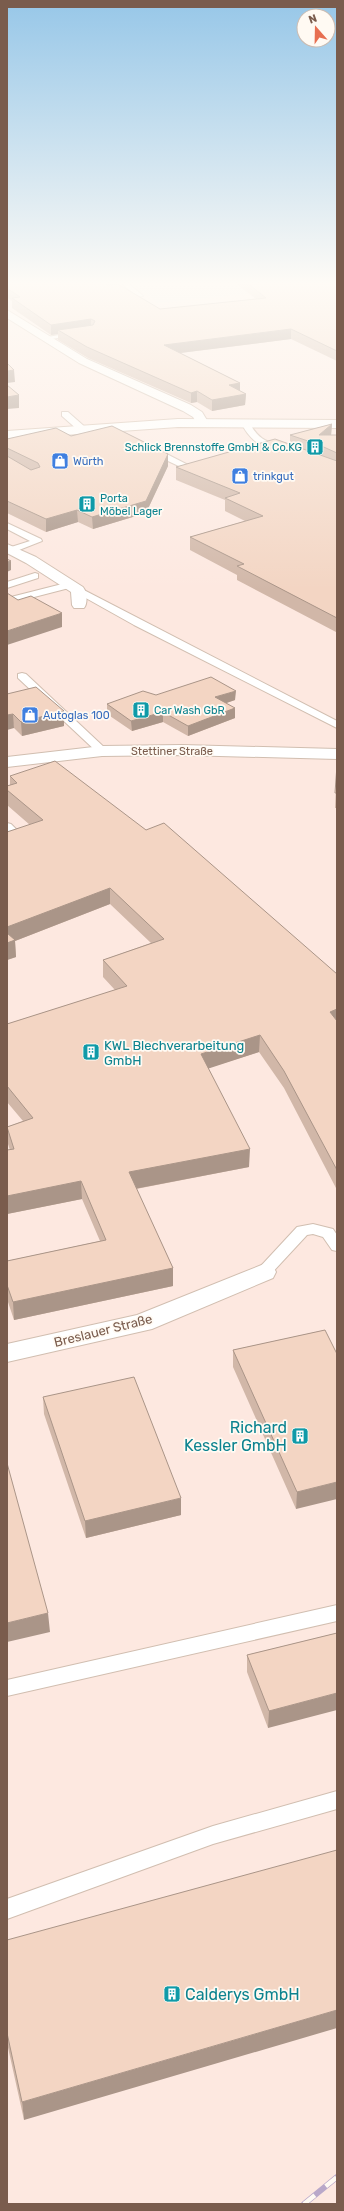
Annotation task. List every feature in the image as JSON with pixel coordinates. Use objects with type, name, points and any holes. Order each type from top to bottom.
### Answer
[{"type":"street","points":[[131,384],[194,412],[202,418],[202,422]]},
{"type":"street","points":[[7,435],[107,427],[202,422],[337,424]]},
{"type":"street","points":[[9,549],[74,587],[79,605]]},
{"type":"street","name":"Stettiner Straße","points":[[7,762],[102,751],[182,750],[337,754]]},
{"type":"street","name":"Breslauer Straße","points":[[7,1353],[143,1324],[264,1272]]},
{"type":"lane","points":[[65,414],[82,429]]},
{"type":"lane","points":[[245,422],[248,431],[254,438],[267,445],[288,452]]},
{"type":"lane","points":[[107,427],[120,436]]},
{"type":"lane","points":[[144,447],[188,468]]},
{"type":"lane","points":[[7,526],[38,541],[9,549]]},
{"type":"lane","points":[[7,585],[35,576]]},
{"type":"lane","points":[[7,601],[74,587],[337,726]]},
{"type":"lane","points":[[22,676],[102,751]]},
{"type":"lane","points":[[7,826],[13,832],[7,834]]},
{"type":"lane","points":[[264,1272],[302,1231],[313,1229],[328,1233],[337,1246]]},
{"type":"lane","points":[[7,1688],[337,1613]]},
{"type":"lane","points":[[7,1909],[213,1836],[337,1800]]},
{"type":"shaded area","points":[[7,384],[337,384],[337,2204],[7,2204]]},
{"type":"building","points":[[171,384],[234,384],[229,385],[246,394],[212,400],[197,391],[191,393]]},
{"type":"building","points":[[7,385],[19,395],[7,397]]},
{"type":"building","points":[[332,424],[319,435],[337,435],[337,453],[317,444],[290,435]]},
{"type":"building","points":[[112,426],[168,454],[146,501],[92,517],[77,510],[46,519],[7,501],[7,456],[31,470],[40,467],[38,463],[7,448],[7,439],[56,428],[71,436]]},
{"type":"building","points":[[275,439],[337,461],[337,618],[237,566],[244,564],[190,537],[263,516],[225,498],[240,493],[176,467]]},
{"type":"building","points":[[7,593],[18,600],[31,596],[62,613],[7,631]]},
{"type":"building","points":[[211,677],[236,691],[215,697],[235,708],[188,726],[163,712],[131,721],[107,704],[143,691],[156,695]]},
{"type":"building","points":[[36,687],[64,711],[21,722],[13,714],[7,715],[7,694]]},
{"type":"building","points":[[55,761],[146,830],[164,823],[337,974],[337,1009],[330,1012],[337,1021],[337,1170],[284,1071],[260,1035],[201,1054],[250,1149],[129,1172],[173,1268],[13,1302],[7,1285],[7,1261],[106,1240],[81,1181],[7,1196],[7,1150],[14,1149],[7,1127],[33,1118],[7,1086],[7,1024],[127,986],[103,960],[164,939],[110,888],[7,927],[7,832],[43,820],[7,790],[7,786],[17,783],[10,776]]},
{"type":"building","points":[[337,765],[337,793],[335,793]]},
{"type":"building","points":[[7,933],[15,940],[7,943]]},
{"type":"building","name":"Richard Kessler GmbH","points":[[325,1330],[337,1354],[337,1482],[297,1492],[233,1350]]},
{"type":"building","points":[[134,1377],[181,1498],[85,1521],[43,1397]]},
{"type":"building","points":[[7,1463],[48,1613],[7,1623]]},
{"type":"building","points":[[337,1633],[337,1693],[269,1711],[247,1655]]},
{"type":"building","name":"Calderys GmbH","points":[[337,1850],[337,2010],[22,2102],[7,2033],[7,1940]]},
{"type":"railway","points":[[304,2204],[337,2177]]},
{"type":"place","name":"Schlick Brennstoffe GmbH & Co.KG","points":[[315,447]]},
{"type":"place","name":"Würth","points":[[60,461]]},
{"type":"place","name":"trinkgut","points":[[240,476]]},
{"type":"place","name":"Porta Möbel Lager","points":[[87,504]]},
{"type":"place","name":"Car Wash GbR","points":[[141,710]]},
{"type":"place","name":"Autoglas 100","points":[[30,715]]},
{"type":"place","name":"KWL Blechverarbeitung GmbH","points":[[91,1052]]},
{"type":"place","name":"Richard Kessler GmbH","points":[[300,1436]]},
{"type":"place","name":"Calderys GmbH","points":[[172,1994]]}]
